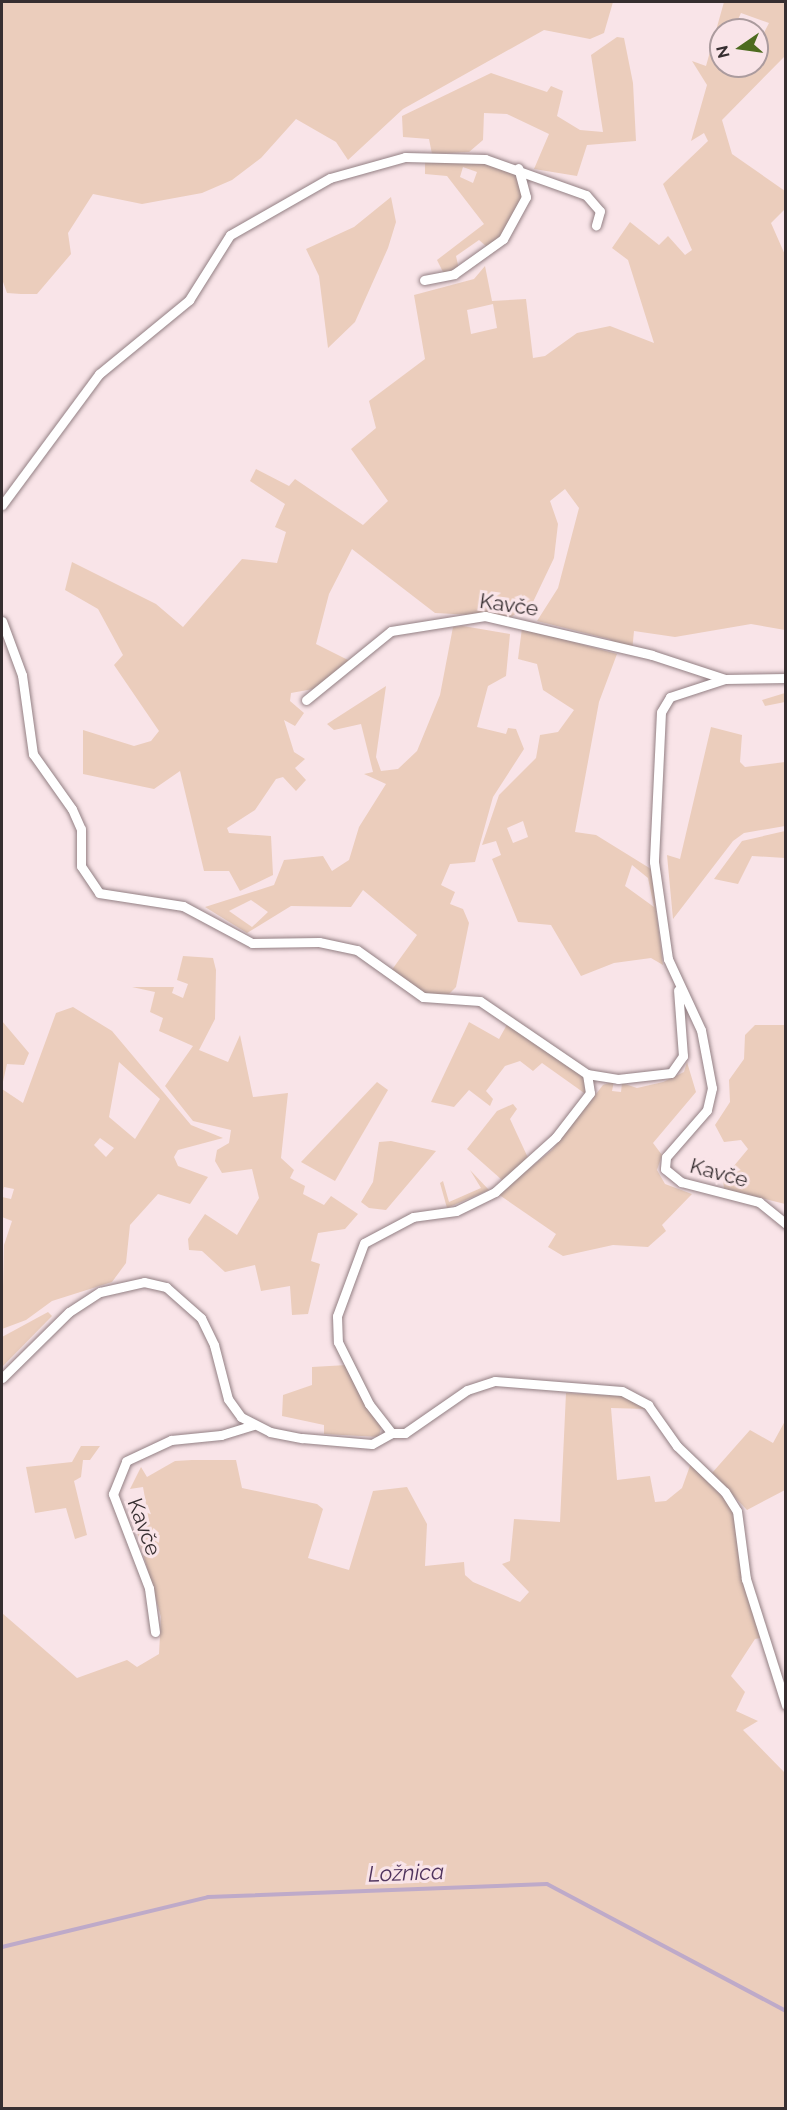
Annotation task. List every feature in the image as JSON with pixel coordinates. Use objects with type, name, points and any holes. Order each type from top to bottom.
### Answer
[{"type":"street","points":[[2,505],[99,374],[189,300],[230,235],[255,216],[330,177],[387,159],[455,155],[518,168],[596,202],[600,211],[596,225]]},
{"type":"street","points":[[424,280],[454,274],[502,239],[526,197],[518,168]]},
{"type":"street","name":"Kavče","points":[[306,699],[391,631],[485,616],[652,656],[725,679]]},
{"type":"street","points":[[2,621],[22,675],[33,754],[72,809],[81,829],[81,866],[99,893],[183,906],[252,943],[319,942],[357,950],[423,997],[480,1001],[587,1074],[590,1093],[556,1137],[495,1192],[456,1211],[413,1217],[364,1243],[337,1316],[338,1342],[369,1404],[392,1433]]},
{"type":"street","name":"Kavče","points":[[587,1074],[618,1079],[671,1074],[682,1056],[678,989],[654,862],[661,712],[681,691],[725,679],[786,678]]},
{"type":"street","name":"Kavče","points":[[678,989],[701,1030],[712,1088],[707,1110],[666,1156],[665,1169],[681,1182],[759,1202],[786,1224]]},
{"type":"street","points":[[2,1378],[52,1326],[100,1292],[123,1284],[156,1284],[178,1296],[208,1328],[228,1399],[254,1425],[285,1436],[372,1444],[392,1433],[405,1433],[467,1390],[495,1382],[622,1391],[648,1405],[677,1446],[725,1492],[737,1511],[746,1579],[786,1705]]},
{"type":"street","name":"Kavče","points":[[156,1632],[149,1588],[113,1494],[126,1461],[171,1440],[221,1436],[254,1425]]},
{"type":"shaded area","points":[[2,2],[613,2],[604,33],[590,39],[544,30],[403,109],[348,160],[336,142],[296,119],[261,158],[232,180],[202,193],[142,204],[93,194],[68,233],[71,254],[37,294],[21,294],[7,293],[2,279]]},
{"type":"shaded area","points":[[724,2],[785,2],[785,56],[769,72],[769,18],[755,18],[741,13],[739,18],[720,18]]},
{"type":"shaded area","points":[[617,37],[624,38],[633,83],[636,141],[587,145],[577,176],[534,169],[549,134],[507,114],[484,113],[483,140],[469,152],[432,154],[429,139],[403,137],[402,116],[491,73],[547,92],[551,86],[563,91],[557,116],[580,130],[603,132],[591,55]]},
{"type":"shaded area","points":[[709,55],[709,78],[763,78],[722,120],[732,154],[785,191],[785,209],[771,223],[786,257],[785,630],[751,624],[675,637],[634,631],[632,652],[609,639],[537,621],[558,588],[579,508],[565,489],[550,501],[558,524],[554,558],[533,602],[511,617],[435,613],[352,549],[329,594],[316,644],[350,661],[313,689],[291,693],[290,701],[304,713],[295,726],[284,720],[294,752],[305,759],[295,768],[306,780],[296,791],[283,777],[276,779],[255,810],[227,828],[229,833],[271,836],[273,875],[240,891],[229,871],[204,871],[180,771],[154,789],[83,774],[83,730],[134,746],[151,741],[159,731],[114,665],[123,655],[98,609],[65,590],[72,562],[156,604],[183,627],[242,559],[277,563],[286,532],[275,527],[285,504],[250,481],[256,469],[289,486],[295,479],[363,525],[388,501],[351,449],[376,428],[369,401],[425,359],[414,295],[474,279],[485,266],[492,301],[526,299],[533,358],[545,356],[577,333],[610,326],[654,343],[628,260],[612,248],[630,222],[659,245],[668,236],[685,255],[692,250],[663,184],[708,141],[704,133],[691,141],[707,85],[692,61],[706,66]],"holes":[[[493,304],[497,328],[471,334],[467,310]]]},
{"type":"shaded area","points":[[474,160],[521,172],[529,199],[494,253],[479,240],[456,256],[460,274],[446,278],[437,260],[484,224],[447,176],[425,174],[425,161]],"holes":[[[463,167],[477,172],[473,183],[460,177]]]},
{"type":"shaded area","points":[[391,197],[396,222],[388,248],[355,322],[328,348],[319,276],[306,249],[354,227]]},
{"type":"shaded area","points":[[463,626],[510,634],[506,676],[488,686],[477,727],[506,734],[508,728],[516,729],[524,749],[493,797],[475,862],[450,864],[441,885],[455,892],[450,904],[463,909],[469,923],[456,987],[449,994],[424,994],[391,971],[417,935],[363,890],[351,907],[291,906],[247,933],[205,907],[274,885],[284,860],[323,856],[332,871],[349,860],[359,827],[386,784],[364,774],[373,772],[361,724],[334,730],[327,724],[386,686],[376,757],[381,771],[398,769],[417,751],[440,695],[453,627]],"holes":[[[251,900],[268,912],[252,927],[229,911]]]},
{"type":"shaded area","points":[[522,628],[617,654],[599,702],[575,832],[596,835],[651,869],[663,965],[651,958],[614,963],[581,976],[551,925],[518,922],[492,859],[501,855],[496,841],[482,845],[499,795],[536,758],[540,735],[558,732],[574,710],[543,690],[537,664],[518,659]],"holes":[[[523,821],[528,837],[513,843],[507,828]],[[632,865],[648,878],[654,907],[625,886]]]},
{"type":"shaded area","points":[[785,693],[785,702],[765,706],[762,700]]},
{"type":"shaded area","points":[[711,727],[742,735],[740,762],[745,767],[785,762],[785,826],[744,833],[733,841],[673,919],[667,855],[680,859]]},
{"type":"shaded area","points":[[785,831],[785,858],[752,856],[738,884],[714,879],[742,841]]},
{"type":"shaded area","points":[[183,956],[213,958],[216,970],[215,1019],[199,1050],[228,1062],[240,1035],[253,1097],[288,1093],[281,1158],[294,1170],[290,1178],[305,1186],[303,1194],[324,1205],[331,1196],[358,1214],[345,1229],[318,1233],[311,1261],[320,1264],[308,1314],[292,1315],[290,1286],[261,1291],[255,1265],[225,1272],[202,1251],[189,1250],[188,1239],[205,1214],[237,1235],[259,1198],[252,1169],[222,1173],[215,1161],[217,1150],[229,1143],[231,1130],[193,1121],[165,1086],[193,1046],[159,1031],[163,1018],[150,1012],[155,992],[132,987],[174,987],[172,993],[183,998],[188,984],[177,980]]},
{"type":"shaded area","points":[[73,1007],[112,1031],[191,1125],[223,1138],[178,1150],[174,1157],[178,1166],[208,1177],[190,1204],[158,1194],[130,1225],[126,1263],[112,1282],[52,1301],[26,1320],[2,1329],[4,1245],[12,1221],[2,1217],[2,1197],[11,1199],[14,1189],[4,1187],[2,1194],[2,1089],[23,1103],[56,1013]],"holes":[[[119,1062],[160,1099],[135,1139],[109,1117]],[[100,1138],[114,1148],[106,1157],[94,1145]]]},
{"type":"shaded area","points":[[2,1021],[29,1053],[24,1065],[7,1064],[2,1086]]},
{"type":"shaded area","points":[[509,1021],[586,1077],[587,1095],[542,1063],[533,1071],[520,1061],[505,1066],[486,1091],[493,1099],[490,1106],[469,1090],[454,1107],[431,1102],[469,1022],[499,1039]]},
{"type":"shaded area","points":[[755,1025],[785,1025],[785,1204],[724,1189],[723,1179],[748,1149],[741,1140],[724,1142],[715,1125],[730,1102],[729,1080],[744,1059],[745,1035]]},
{"type":"shaded area","points":[[687,1062],[696,1092],[653,1143],[662,1155],[657,1170],[665,1184],[692,1194],[662,1225],[666,1231],[648,1247],[613,1245],[563,1256],[548,1247],[556,1234],[498,1194],[552,1150],[603,1085],[614,1081],[612,1091],[621,1092],[622,1083],[637,1088],[663,1082],[684,1072]]},
{"type":"shaded area","points":[[377,1082],[388,1090],[335,1181],[301,1162]]},
{"type":"shaded area","points":[[513,1104],[517,1109],[510,1119],[529,1160],[502,1180],[467,1149],[497,1111]]},
{"type":"shaded area","points":[[391,1141],[436,1151],[386,1210],[369,1208],[361,1202],[373,1182],[379,1142]]},
{"type":"shaded area","points":[[470,1170],[489,1190],[447,1208],[440,1183],[443,1181],[449,1202],[481,1188]]},
{"type":"shaded area","points":[[48,1312],[52,1316],[2,1367],[2,1337]]},
{"type":"shaded area","points":[[347,1365],[382,1423],[379,1437],[324,1434],[324,1425],[282,1416],[283,1395],[312,1385],[312,1367]]},
{"type":"shaded area","points":[[566,1393],[623,1396],[647,1409],[611,1408],[617,1480],[650,1476],[655,1502],[666,1501],[682,1488],[691,1463],[732,1507],[766,1637],[755,1639],[731,1676],[745,1692],[736,1711],[758,1721],[743,1730],[785,1773],[785,2108],[2,2108],[2,1613],[77,1678],[127,1660],[137,1667],[159,1654],[161,1617],[135,1525],[149,1521],[143,1487],[130,1489],[141,1467],[147,1477],[175,1461],[192,1460],[236,1460],[242,1488],[317,1504],[323,1509],[308,1558],[349,1570],[373,1491],[407,1487],[427,1524],[425,1566],[464,1562],[465,1575],[473,1582],[520,1602],[529,1592],[502,1564],[510,1561],[514,1519],[560,1522]]},
{"type":"shaded area","points":[[785,1421],[785,1490],[747,1510],[712,1473],[750,1430],[773,1443]]},
{"type":"shaded area","points":[[81,1446],[100,1446],[90,1460],[83,1460],[81,1477],[74,1481],[87,1535],[75,1539],[66,1508],[35,1513],[26,1467],[72,1462]]},
{"type":"waterway","name":"Ložnica","points":[[2,1947],[208,1897],[547,1884],[786,2011]]}]
